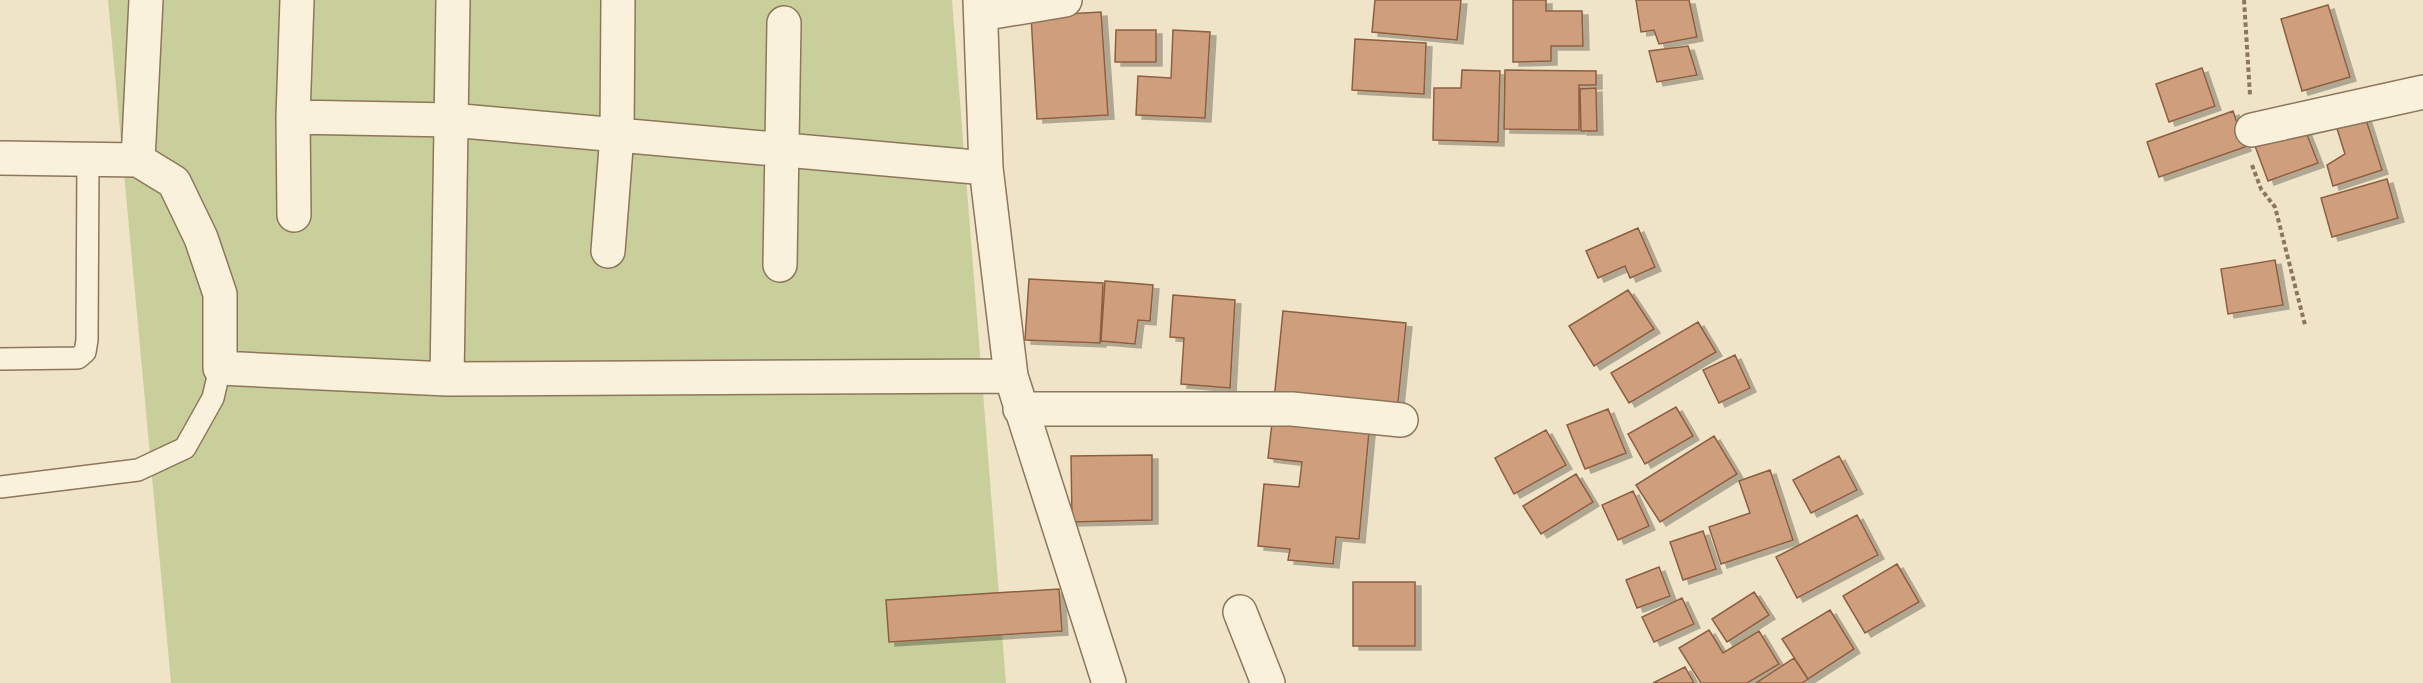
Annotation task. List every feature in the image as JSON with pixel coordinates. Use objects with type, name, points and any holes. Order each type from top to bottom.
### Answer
[{"type":"street","points":[[138,160],[146,0]]},
{"type":"street","points":[[294,215],[293,117],[297,0]]},
{"type":"street","points":[[447,379],[453,0]]},
{"type":"street","points":[[608,251],[617,135],[618,0]]},
{"type":"street","points":[[1065,0],[980,7],[986,168],[1011,376],[1109,683]]},
{"type":"street","points":[[780,266],[784,23]]},
{"type":"street","points":[[2253,130],[2423,92]]},
{"type":"street","points":[[293,117],[451,120],[986,168]]},
{"type":"street","points":[[0,158],[138,160],[174,182],[201,238],[220,294],[220,368],[447,379],[1011,376]]},
{"type":"street","points":[[1020,409],[1292,409],[1401,420]]},
{"type":"street","points":[[1240,612],[1268,683]]},
{"type":"lane","points":[[0,359],[78,358],[85,352],[87,340],[88,159]]},
{"type":"lane","points":[[0,488],[138,470],[185,448],[213,398],[220,368]]},
{"type":"green space","points":[[108,0],[952,0],[1006,683],[171,683]]},
{"type":"building","points":[[1375,0],[1461,0],[1457,40],[1372,32]]},
{"type":"building","points":[[1513,0],[1546,0],[1546,11],[1582,11],[1583,46],[1551,46],[1551,61],[1513,62]]},
{"type":"building","points":[[1636,0],[1689,0],[1697,37],[1659,44],[1654,30],[1641,32]]},
{"type":"building","points":[[2328,5],[2350,77],[2302,91],[2281,19]]},
{"type":"building","points":[[1101,12],[1108,115],[1037,119],[1031,16]]},
{"type":"building","points":[[1116,30],[1156,30],[1156,62],[1115,62]]},
{"type":"building","points":[[1173,30],[1210,32],[1205,118],[1136,115],[1138,76],[1171,78]]},
{"type":"building","points":[[1355,39],[1426,43],[1424,94],[1352,90]]},
{"type":"building","points":[[1688,46],[1697,75],[1657,82],[1649,51]]},
{"type":"building","points":[[2202,68],[2215,106],[2169,122],[2156,84]]},
{"type":"building","points":[[1462,70],[1500,71],[1498,142],[1433,140],[1434,88],[1461,88]]},
{"type":"building","points":[[1505,70],[1596,71],[1596,85],[1579,85],[1579,130],[1504,129]]},
{"type":"building","points":[[1596,88],[1597,131],[1581,131],[1580,89]]},
{"type":"building","points":[[2363,110],[2382,170],[2333,186],[2327,165],[2345,154],[2334,119]]},
{"type":"building","points":[[2233,111],[2245,147],[2159,177],[2147,142]]},
{"type":"building","points":[[2304,127],[2318,163],[2268,181],[2255,146]]},
{"type":"building","points":[[2387,179],[2398,218],[2332,237],[2321,198]]},
{"type":"building","points":[[1638,228],[1655,267],[1630,278],[1625,266],[1598,278],[1586,251]]},
{"type":"building","points":[[2275,260],[2283,305],[2228,314],[2221,269]]},
{"type":"building","points":[[1029,279],[1103,283],[1100,343],[1025,340]]},
{"type":"building","points":[[1105,281],[1153,285],[1150,321],[1138,320],[1135,344],[1101,341]]},
{"type":"building","points":[[1628,290],[1654,329],[1594,366],[1569,326]]},
{"type":"building","points":[[1173,295],[1235,300],[1230,388],[1181,384],[1184,338],[1170,337]]},
{"type":"building","points":[[1283,311],[1406,323],[1397,412],[1274,400]]},
{"type":"building","points":[[1698,322],[1716,352],[1629,403],[1611,373]]},
{"type":"building","points":[[1735,355],[1750,388],[1719,403],[1703,370]]},
{"type":"building","points":[[1676,407],[1693,436],[1645,464],[1628,434]]},
{"type":"building","points":[[1608,409],[1626,453],[1585,469],[1567,425]]},
{"type":"building","points":[[1272,423],[1369,432],[1359,539],[1336,537],[1333,564],[1288,560],[1290,549],[1258,546],[1264,484],[1299,487],[1302,462],[1268,458]]},
{"type":"building","points":[[1546,430],[1566,465],[1514,494],[1495,458]]},
{"type":"building","points":[[1714,436],[1737,474],[1660,522],[1636,485]]},
{"type":"building","points":[[1152,455],[1152,520],[1072,522],[1071,456]]},
{"type":"building","points":[[1839,456],[1857,490],[1811,513],[1793,480]]},
{"type":"building","points":[[1770,470],[1793,540],[1721,564],[1709,527],[1750,513],[1739,481]]},
{"type":"building","points":[[1576,474],[1593,502],[1541,534],[1523,506]]},
{"type":"building","points":[[1633,491],[1649,526],[1618,540],[1602,505]]},
{"type":"building","points":[[1857,515],[1878,555],[1797,598],[1776,557]]},
{"type":"building","points":[[1703,531],[1716,569],[1683,580],[1670,542]]},
{"type":"building","points":[[1897,564],[1919,602],[1865,633],[1843,596]]},
{"type":"building","points":[[1659,567],[1670,596],[1637,608],[1626,580]]},
{"type":"building","points":[[1353,582],[1415,582],[1415,646],[1353,646]]},
{"type":"building","points":[[1059,589],[1062,631],[889,642],[886,600]]},
{"type":"building","points":[[1754,592],[1769,615],[1727,642],[1712,619]]},
{"type":"building","points":[[1682,598],[1694,624],[1654,642],[1642,617]]},
{"type":"building","points":[[1830,610],[1854,649],[1808,679],[1782,639]]},
{"type":"building","points":[[1709,630],[1723,653],[1759,631],[1779,664],[1747,683],[1701,683],[1679,648]]},
{"type":"building","points":[[1794,658],[1808,679],[1802,683],[1756,683]]},
{"type":"building","points":[[1685,667],[1694,683],[1653,683]]}]
